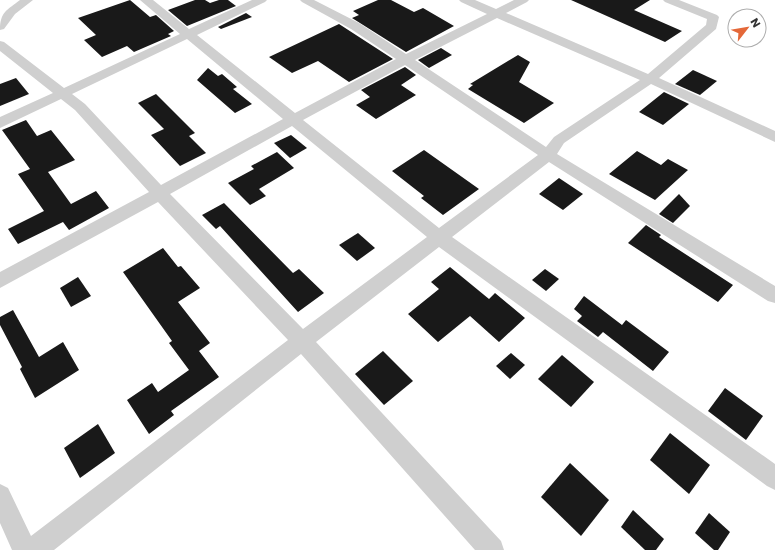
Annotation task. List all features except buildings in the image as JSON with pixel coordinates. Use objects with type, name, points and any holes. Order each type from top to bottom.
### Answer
[{"type":"street","points":[[0,26],[11,12],[27,0]]},
{"type":"street","points":[[146,0],[440,238],[775,478]]},
{"type":"street","points":[[0,123],[261,0]]},
{"type":"street","points":[[306,0],[356,26],[548,156],[775,295]]},
{"type":"street","points":[[465,0],[650,79],[775,137]]},
{"type":"street","points":[[0,281],[294,119],[523,0]]},
{"type":"street","points":[[34,550],[302,341],[548,156],[559,140],[650,79],[712,26],[713,17],[669,0]]},
{"type":"street","points":[[0,45],[80,107],[159,193],[302,341],[492,550]]},
{"type":"street","points":[[0,496],[25,550]]}]
